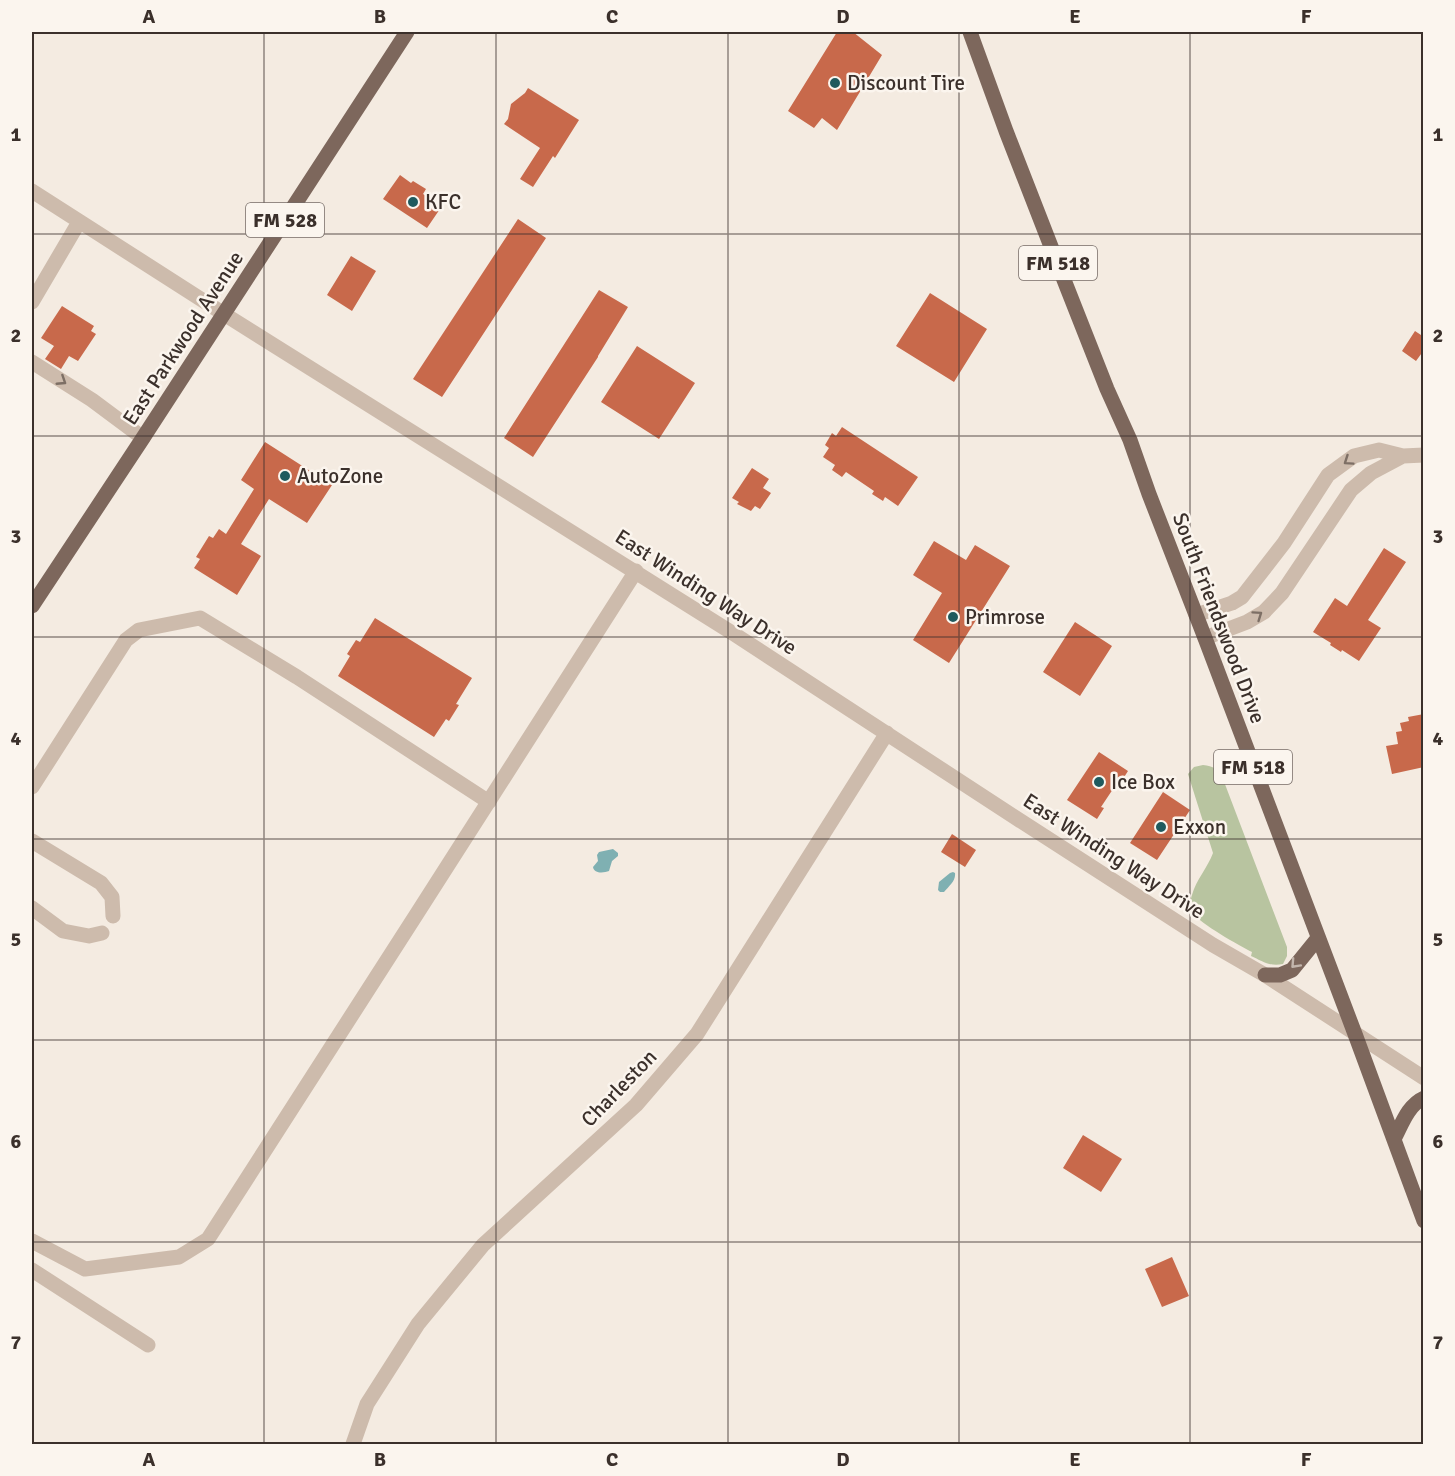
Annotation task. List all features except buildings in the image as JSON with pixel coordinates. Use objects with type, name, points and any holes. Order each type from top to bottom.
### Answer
[{"type":"main road","name":"East Parkwood Avenue","points":[[32,606],[407,32]]},
{"type":"main road","name":"South Friendswood Drive","points":[[970,32],[1104,382],[1130,440],[1424,1221]]},
{"type":"main road","points":[[1265,975],[1280,975],[1292,970],[1318,938]]},
{"type":"main road","points":[[1394,1139],[1410,1110],[1416,1102],[1424,1098]]},
{"type":"street","name":"East Winding Way Drive","points":[[32,191],[735,634],[1012,816],[1424,1078]]},
{"type":"street","points":[[32,302],[79,222]]},
{"type":"street","points":[[32,362],[92,400],[143,438]]},
{"type":"street","points":[[1196,615],[1233,603],[1242,597],[1284,543],[1328,476],[1354,456],[1379,450],[1403,456],[1424,455]]},
{"type":"street","points":[[1205,638],[1246,622],[1264,612],[1281,593],[1351,490],[1371,473],[1403,456]]},
{"type":"street","points":[[1284,543],[1305,558]]},
{"type":"street","points":[[32,1241],[85,1269],[179,1257],[208,1239],[636,571]]},
{"type":"street","points":[[32,787],[126,640],[139,630],[200,618],[297,677],[489,802]]},
{"type":"street","name":"Charleston","points":[[353,1444],[367,1404],[418,1324],[483,1245],[636,1105],[697,1034],[887,734]]},
{"type":"street","points":[[32,841],[101,883],[112,897],[113,916]]},
{"type":"street","points":[[32,908],[63,931],[89,936],[102,933]]},
{"type":"street","points":[[32,1270],[148,1345]]},
{"type":"green space","points":[[1203,765],[1215,769],[1223,779],[1287,947],[1287,956],[1283,964],[1270,964],[1251,956],[1252,952],[1211,928],[1192,911],[1191,897],[1213,853],[1188,774],[1194,767]]},
{"type":"water","points":[[613,849],[618,856],[612,861],[609,871],[595,871],[593,867],[598,861],[599,852]]},
{"type":"water","points":[[953,872],[955,876],[953,881],[944,892],[940,892],[939,882]]},
{"type":"place","name":"Discount Tire","points":[[835,83]]},
{"type":"place","name":"KFC","points":[[413,202]]},
{"type":"place","name":"AutoZone","points":[[285,476]]},
{"type":"place","name":"Primrose","points":[[953,617]]},
{"type":"place","name":"Ice Box","points":[[1099,782]]},
{"type":"place","name":"Exxon","points":[[1161,827]]}]
